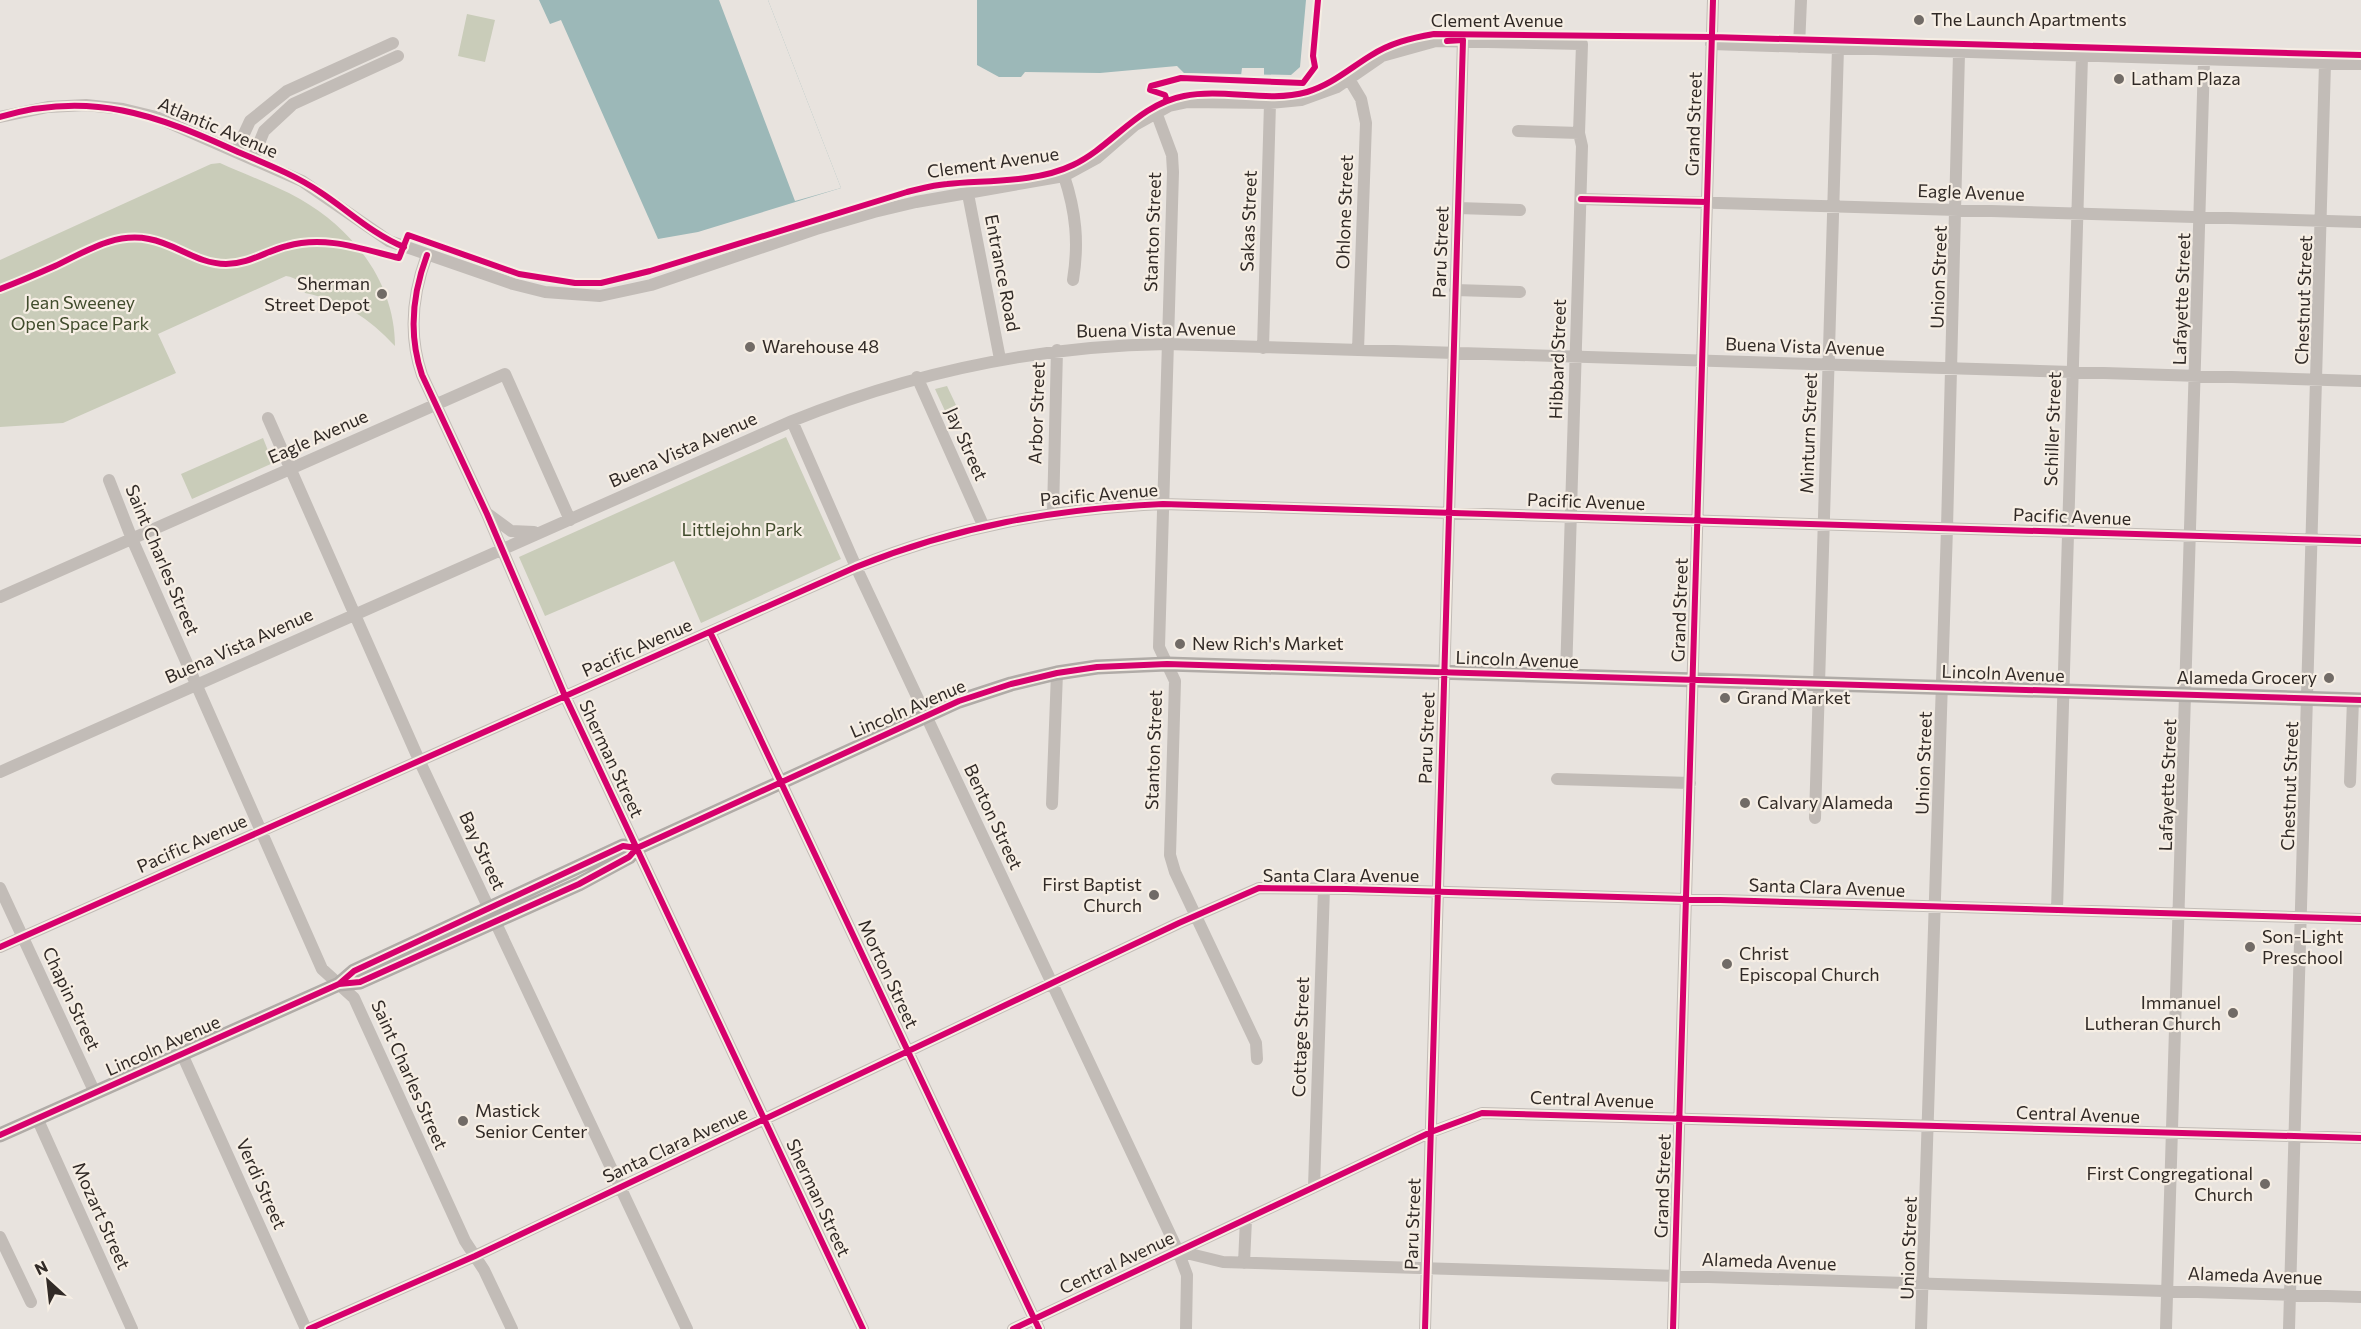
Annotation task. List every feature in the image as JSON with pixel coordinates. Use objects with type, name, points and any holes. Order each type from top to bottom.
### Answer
[{"type":"main road","name":"Lincoln Avenue","points":[[339,984],[360,982],[579,884],[628,857],[637,848],[926,716],[990,690],[1057,673],[1097,667],[1167,664],[2357,700]]},
{"type":"main road","name":"Lincoln Avenue","points":[[0,1135],[339,984],[354,971],[623,846],[637,848]]},
{"type":"street","name":"Grand Street","points":[[1673,1329],[1713,0]]},
{"type":"street","points":[[1799,47],[1801,0]]},
{"type":"street","name":"Paru Street","points":[[1425,1329],[1462,40]]},
{"type":"street","name":"Atlantic Avenue","points":[[0,117],[48,107],[114,108],[156,117],[302,181],[389,241],[545,292],[600,296],[651,285],[787,238],[874,212],[1064,176],[1097,158],[1135,125],[1156,112],[1188,102],[1270,103],[1318,96],[1383,56],[1436,41],[1581,44]]},
{"type":"street","points":[[237,151],[250,122],[287,91],[393,43]]},
{"type":"street","name":"Hibbard Street","points":[[1566,676],[1581,199],[1582,146],[1579,133],[1581,44]]},
{"type":"street","points":[[1712,44],[2204,61],[2361,64]]},
{"type":"street","name":"Minturn Street","points":[[1815,818],[1838,48]]},
{"type":"street","name":"Union Street","points":[[1921,1329],[1947,528],[1959,53]]},
{"type":"street","points":[[253,159],[264,131],[293,105],[398,56]]},
{"type":"street","name":"Schiller Street","points":[[2057,910],[2082,56]]},
{"type":"street","name":"Lafayette Street","points":[[2166,1329],[2204,61]]},
{"type":"street","name":"Chestnut Street","points":[[2289,1329],[2325,63]]},
{"type":"street","name":"Ohlone Street","points":[[1349,79],[1361,99],[1366,123],[1358,350]]},
{"type":"street","name":"Sakas Street","points":[[1263,348],[1270,103]]},
{"type":"street","name":"Stanton Street","points":[[1156,112],[1172,155],[1159,647],[1175,681],[1169,850],[1175,872],[1256,1043],[1257,1059]]},
{"type":"street","points":[[1518,131],[1579,133]]},
{"type":"street","points":[[1064,176],[1074,206],[1076,223],[1073,280]]},
{"type":"street","name":"Entrance Road","points":[[968,194],[1000,359]]},
{"type":"street","name":"Eagle Avenue","points":[[1581,199],[2361,222]]},
{"type":"street","points":[[1458,208],[1520,210]]},
{"type":"street","name":"Sherman Street","points":[[427,255],[417,285],[412,333],[415,354],[436,406],[487,514],[565,696],[863,1329]]},
{"type":"street","points":[[1455,290],[1520,292]]},
{"type":"street","name":"Buena Vista Avenue","points":[[0,772],[792,422],[916,377],[1000,359],[1057,350],[1167,344],[2361,381]]},
{"type":"street","name":"Arbor Street","points":[[1053,512],[1057,350]]},
{"type":"street","name":"Eagle Avenue","points":[[0,597],[505,374],[570,520]]},
{"type":"street","name":"Jay Street","points":[[916,377],[983,525]]},
{"type":"street","name":"Bay Street","points":[[268,418],[419,760],[687,1329]]},
{"type":"street","name":"Benton Street","points":[[792,422],[856,567],[1178,1251],[1187,1275],[1186,1329]]},
{"type":"street","name":"Saint Charles Street","points":[[109,480],[132,539],[322,969],[354,998],[465,1241],[484,1269],[512,1329]]},
{"type":"street","name":"Pacific Avenue","points":[[0,947],[856,567],[927,540],[983,525],[1053,512],[1163,504],[2361,541]]},
{"type":"street","points":[[487,514],[511,531],[542,532]]},
{"type":"street","name":"Morton Street","points":[[710,632],[1036,1324]]},
{"type":"street","points":[[1052,804],[1057,673]]},
{"type":"street","points":[[2350,782],[2357,700]]},
{"type":"street","points":[[1557,779],[1690,783]]},
{"type":"street","name":"Chapin Street","points":[[0,888],[95,1093]]},
{"type":"street","name":"Santa Clara Avenue","points":[[308,1329],[475,1256],[1052,983],[1259,888],[1439,891],[2361,919]]},
{"type":"street","name":"Cottage Street","points":[[1314,1187],[1324,888]]},
{"type":"street","name":"Verdi Street","points":[[182,1054],[308,1329]]},
{"type":"street","name":"Central Avenue","points":[[1013,1329],[1036,1324],[1178,1251],[1431,1132],[1482,1113],[2361,1138]]},
{"type":"street","name":"Mozart Street","points":[[37,1118],[132,1329]]},
{"type":"street","points":[[1244,1263],[1246,1219]]},
{"type":"street","points":[[0,1237],[31,1302]]},
{"type":"street","name":"Alameda Avenue","points":[[1178,1251],[1201,1259],[1244,1263],[2361,1297]]},
{"type":"green space","points":[[467,14],[495,20],[485,62],[458,56]]},
{"type":"green space","name":"Jean Sweeney Open Space Park","points":[[220,163],[300,199],[338,226],[368,260],[379,280],[388,301],[395,346],[365,319],[343,306],[305,293],[298,281],[286,276],[158,334],[176,373],[63,423],[0,427],[0,260],[211,164]]},
{"type":"green space","points":[[947,386],[956,405],[945,411],[935,389]]},
{"type":"green space","name":"Littlejohn Park","points":[[786,437],[841,559],[701,623],[674,561],[545,616],[519,557]]},
{"type":"green space","points":[[263,438],[273,463],[192,499],[181,474]]},
{"type":"water","points":[[539,0],[768,0],[841,188],[698,232],[658,239],[561,20],[550,24]]},
{"type":"water","points":[[977,0],[1306,0],[1300,67],[1291,75],[1184,73],[1177,66],[1100,73],[1025,72],[1021,77],[999,77],[977,65]]},
{"type":"pier","points":[[719,0],[768,0],[841,188],[795,201]]},
{"type":"pier","points":[[1242,68],[1264,68],[1264,75],[1241,76]]},
{"type":"cycle path","points":[[1167,101],[1165,95],[1150,90],[1151,86],[1181,78],[1303,83],[1315,67],[1313,56],[1318,0]]},
{"type":"cycle path","points":[[1673,1329],[1713,0]]},
{"type":"cycle path","name":"Clement Avenue","points":[[0,289],[89,249],[124,238],[149,239],[206,261],[226,264],[250,260],[287,246],[315,242],[343,244],[399,258],[408,235],[519,274],[575,283],[601,283],[650,271],[927,187],[1011,180],[1059,171],[1087,157],[1139,117],[1167,101],[1199,94],[1277,96],[1307,92],[1332,81],[1393,44],[1434,34],[1712,37],[2361,55]]},
{"type":"cycle path","name":"Clement Avenue","points":[[1425,1329],[1463,40],[1447,41]]},
{"type":"cycle path","points":[[0,117],[33,109],[93,106],[122,110],[179,127],[290,175],[320,192],[381,236],[404,247]]},
{"type":"cycle path","points":[[1581,199],[1707,202]]},
{"type":"cycle path","points":[[427,255],[415,300],[413,330],[422,375],[487,514],[565,696],[863,1329]]},
{"type":"cycle path","points":[[0,947],[856,567],[969,530],[1044,515],[1163,504],[2361,541]]},
{"type":"cycle path","points":[[710,632],[1039,1329]]},
{"type":"cycle path","points":[[339,984],[360,982],[579,884],[629,857],[637,848],[959,701],[1011,684],[1057,673],[1097,667],[1167,664],[2361,700]]},
{"type":"cycle path","points":[[0,1135],[339,984],[354,971],[623,846],[637,848]]},
{"type":"cycle path","points":[[309,1329],[475,1256],[1179,923],[1259,888],[2361,919]]},
{"type":"cycle path","points":[[1013,1329],[1431,1132],[1482,1113],[2361,1138]]},
{"type":"place","name":"The Launch Apartments","points":[[1919,20]]},
{"type":"place","name":"Latham Plaza","points":[[2119,79]]},
{"type":"place","name":"Sherman Street Depot","points":[[382,294]]},
{"type":"place","name":"Warehouse 48","points":[[750,347]]},
{"type":"place","name":"New Rich's Market","points":[[1180,644]]},
{"type":"place","name":"Alameda Grocery","points":[[2329,678]]},
{"type":"place","name":"Grand Market","points":[[1725,698]]},
{"type":"place","name":"Calvary Alameda","points":[[1745,803]]},
{"type":"place","name":"First Baptist Church","points":[[1154,895]]},
{"type":"place","name":"Son-Light Preschool","points":[[2250,947]]},
{"type":"place","name":"Christ Episcopal Church","points":[[1727,964]]},
{"type":"place","name":"Immanuel Lutheran Church","points":[[2233,1013]]},
{"type":"place","name":"Mastick Senior Center","points":[[463,1121]]},
{"type":"place","name":"First Congregational Church","points":[[2265,1184]]}]
